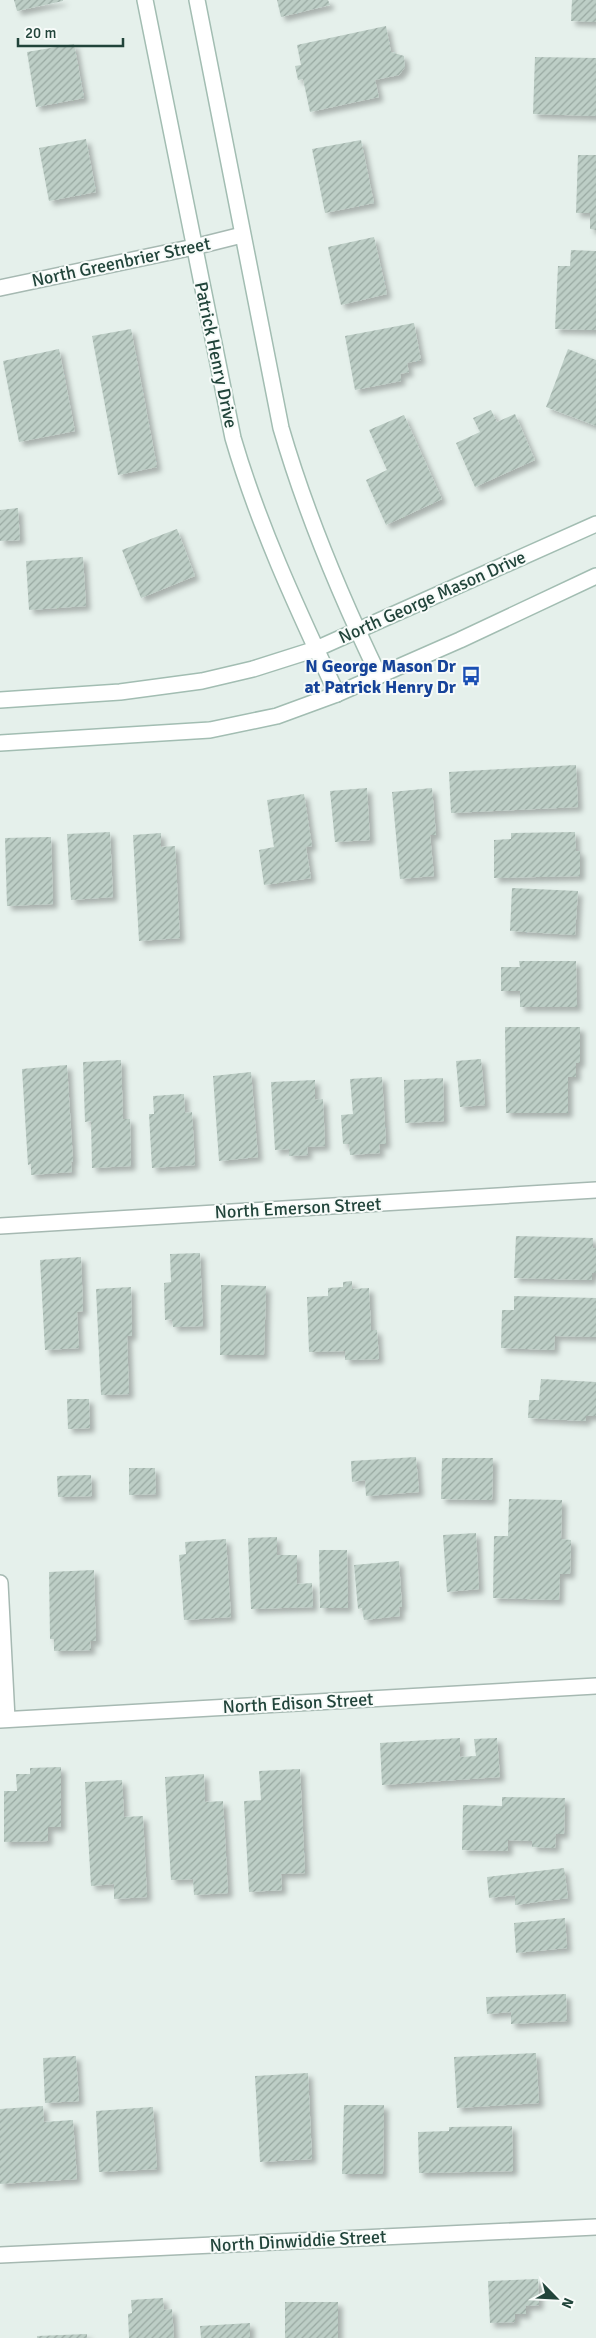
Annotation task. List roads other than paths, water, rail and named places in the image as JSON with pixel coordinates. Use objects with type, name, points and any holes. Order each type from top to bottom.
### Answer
[{"type":"street","name":"Patrick Henry Drive","points":[[145,0],[233,438],[249,492],[290,594],[337,694]]},
{"type":"street","points":[[197,0],[268,370],[291,463],[324,555],[378,676]]},
{"type":"street","name":"North Greenbrier Street","points":[[0,288],[242,235]]},
{"type":"street","name":"North George Mason Drive","points":[[0,700],[120,692],[202,681],[253,669],[316,649],[596,524]]},
{"type":"street","points":[[0,743],[210,730],[277,716],[337,694],[596,576]]},
{"type":"street","name":"North Emerson Street","points":[[0,1226],[596,1190]]},
{"type":"street","points":[[0,1583],[3,1719]]},
{"type":"street","name":"North Edison Street","points":[[3,1719],[596,1686]]},
{"type":"street","name":"North Dinwiddie Street","points":[[0,2255],[596,2227]]},
{"type":"place","name":"N George Mason Dr at Patrick Henry Dr","points":[[471,676]]}]
